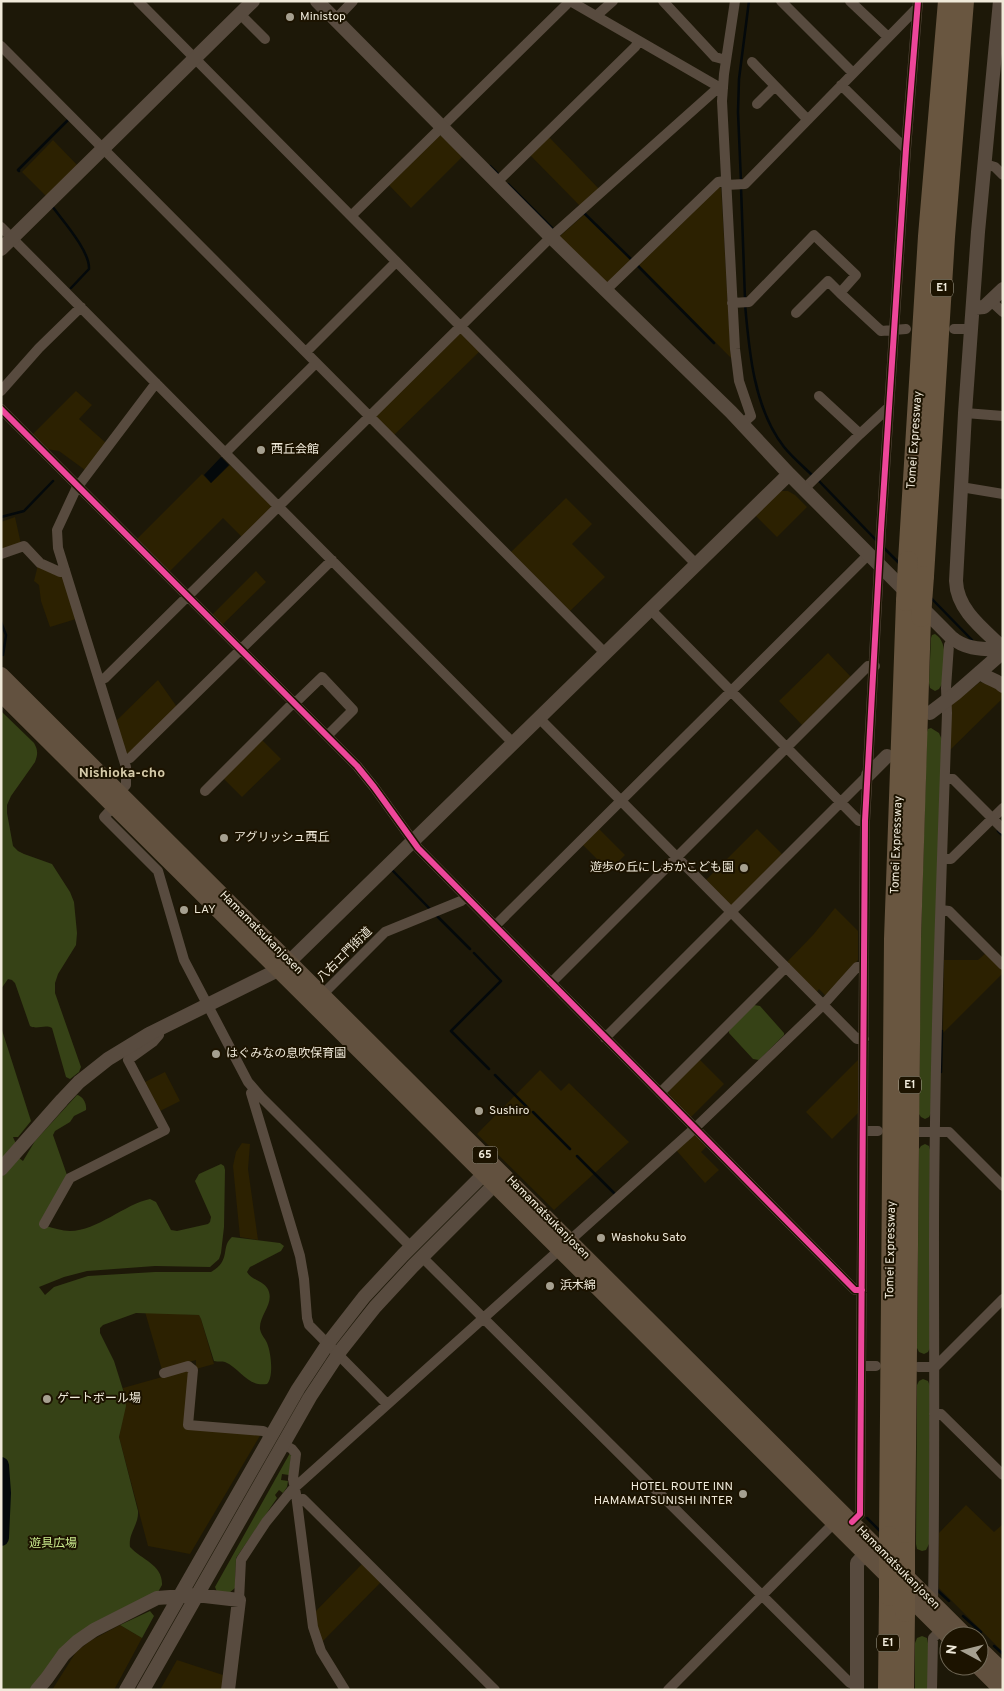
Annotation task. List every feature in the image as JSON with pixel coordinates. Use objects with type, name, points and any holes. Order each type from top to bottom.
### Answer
[{"type":"highway","name":"Tomei Expressway","points":[[888,1690],[894,939],[908,561],[928,236],[948,1]]},
{"type":"highway","name":"Tomei Expressway","points":[[904,1690],[911,939],[917,720],[921,617],[945,237],[964,1]]},
{"type":"main road","name":"Hamamatsukanjosen","points":[[1,676],[116,799]]},
{"type":"main road","name":"Hamamatsukanjosen","points":[[1,694],[116,799],[494,1174],[834,1523],[939,1628]]},
{"type":"main road","name":"Hamamatsukanjosen","points":[[284,965],[323,994],[494,1174]]},
{"type":"main road","name":"Hamamatsukanjosen","points":[[564,1245],[657,1329],[956,1626]]},
{"type":"main road","points":[[989,1658],[1003,1671]]},
{"type":"main road","points":[[988,1676],[1002,1690]]},
{"type":"street","points":[[138,1],[696,564]]},
{"type":"street","points":[[1,250],[253,1]]},
{"type":"street","points":[[316,1],[742,424],[789,474],[810,484],[876,559],[954,639],[970,648],[995,656]]},
{"type":"street","points":[[335,20],[353,1]]},
{"type":"street","points":[[352,216],[569,1],[721,88]]},
{"type":"street","points":[[596,16],[613,1]]},
{"type":"street","points":[[663,1],[715,57],[726,60]]},
{"type":"street","points":[[735,1],[721,88],[737,371],[751,416],[742,424]]},
{"type":"street","points":[[781,1],[853,73]]},
{"type":"street","points":[[850,1],[888,37]]},
{"type":"street","points":[[995,656],[962,606],[956,590],[971,329],[985,164],[997,88],[1000,1]]},
{"type":"street","points":[[606,290],[718,182],[745,184],[918,5]]},
{"type":"street","points":[[852,1522],[860,1514],[866,821],[875,666],[876,559],[881,542],[906,149],[918,5]]},
{"type":"street","points":[[240,14],[264,39]]},
{"type":"street","points":[[497,182],[639,41]]},
{"type":"street","points":[[1,46],[605,653]]},
{"type":"street","points":[[752,62],[808,119]]},
{"type":"street","points":[[841,85],[906,149]]},
{"type":"street","points":[[757,104],[776,86]]},
{"type":"street","points":[[99,680],[106,678],[551,236],[721,88]]},
{"type":"street","points":[[985,164],[995,167],[1003,175]]},
{"type":"street","points":[[1,227],[513,743]]},
{"type":"street","points":[[734,303],[747,302],[814,235],[856,274],[840,293]]},
{"type":"street","points":[[306,352],[396,262]]},
{"type":"street","points":[[796,313],[828,281],[881,331],[906,329]]},
{"type":"street","points":[[973,308],[984,307],[1003,289]]},
{"type":"street","points":[[991,301],[1003,312]]},
{"type":"street","points":[[1,391],[39,348],[81,307]]},
{"type":"street","points":[[954,330],[971,329]]},
{"type":"street","points":[[226,453],[316,363]]},
{"type":"street","points":[[156,383],[78,486],[57,530],[58,548],[126,767],[126,785],[104,816],[158,871],[182,953],[243,1074],[254,1090],[411,1247]]},
{"type":"street","points":[[819,396],[860,434]]},
{"type":"street","points":[[810,484],[889,407]]},
{"type":"street","points":[[1,409],[363,773],[412,841],[494,926],[855,1290],[862,1290]]},
{"type":"street","points":[[965,413],[1003,416]]},
{"type":"street","points":[[1,1169],[79,1082],[118,1052],[156,1030],[284,965],[789,474]]},
{"type":"street","points":[[961,487],[1003,494]]},
{"type":"street","points":[[1,554],[24,546],[40,563],[60,572],[65,570]]},
{"type":"street","points":[[494,926],[731,692],[876,559]]},
{"type":"street","points":[[124,760],[130,758],[332,560]]},
{"type":"street","points":[[650,610],[858,821],[866,821]]},
{"type":"street","points":[[933,1603],[935,1132],[949,645],[954,639]]},
{"type":"street","points":[[995,656],[986,678],[1003,686]]},
{"type":"street","points":[[930,714],[995,656]]},
{"type":"street","points":[[551,982],[868,666],[875,666]]},
{"type":"street","points":[[204,791],[322,677],[353,710],[327,736]]},
{"type":"street","points":[[539,718],[857,1039],[864,1039]]},
{"type":"street","points":[[605,1038],[887,756]]},
{"type":"street","points":[[945,779],[953,779],[1003,829]]},
{"type":"street","points":[[942,859],[951,859],[1003,808]]},
{"type":"street","name":"八右エ門街道","points":[[323,994],[385,932],[461,901],[466,896]]},
{"type":"street","points":[[941,910],[949,911],[1003,965]]},
{"type":"street","points":[[660,1093],[786,967]]},
{"type":"street","points":[[228,1690],[239,1600],[241,1560],[278,1505],[295,1486],[386,1403],[695,1128],[823,1005],[857,967],[864,967]]},
{"type":"street","points":[[44,1224],[70,1178],[165,1130],[128,1060],[153,1042],[159,1035],[156,1030]]},
{"type":"street","points":[[254,1090],[250,1093],[303,1268],[307,1322],[386,1403]]},
{"type":"street","points":[[863,1131],[878,1131]]},
{"type":"street","points":[[919,1132],[950,1132],[1003,1186]]},
{"type":"street","points":[[126,1690],[271,1435],[327,1344],[364,1297],[411,1247],[494,1174]]},
{"type":"street","points":[[142,1690],[310,1397],[338,1355],[376,1307],[422,1258],[494,1174]]},
{"type":"street","points":[[422,1258],[850,1683],[857,1686],[857,1563],[866,1554]]},
{"type":"street","points":[[918,1367],[935,1367],[1003,1299]]},
{"type":"street","points":[[164,1373],[188,1366],[192,1370],[188,1425],[263,1431],[271,1435]]},
{"type":"street","points":[[861,1366],[876,1366]]},
{"type":"street","points":[[934,1414],[941,1414],[1003,1475]]},
{"type":"street","points":[[283,1444],[292,1449],[296,1454],[293,1479],[313,1627],[321,1651],[345,1690]]},
{"type":"street","points":[[297,1500],[303,1499],[495,1690]]},
{"type":"street","points":[[668,1690],[834,1523]]},
{"type":"street","points":[[37,1690],[64,1654],[85,1635],[157,1598],[196,1595],[239,1600]]},
{"type":"street","points":[[932,1690],[933,1638],[939,1636]]},
{"type":"shaded area","points":[[439,136],[442,136],[463,156],[411,208],[389,185]]},
{"type":"shaded area","points":[[549,137],[599,189],[580,206],[530,155]]},
{"type":"shaded area","points":[[53,140],[78,166],[47,197],[22,172]]},
{"type":"shaded area","points":[[718,186],[721,188],[731,358],[638,264]]},
{"type":"shaded area","points":[[585,214],[631,261],[609,282],[605,282],[559,237]]},
{"type":"shaded area","points":[[458,333],[462,333],[480,351],[393,436],[376,418],[376,414]]},
{"type":"shaded area","points":[[76,391],[92,405],[79,419],[106,443],[85,470],[59,451],[46,449],[32,435]]},
{"type":"shaded area","points":[[221,457],[229,465],[211,483],[204,475]]},
{"type":"shaded area","points":[[230,465],[271,505],[271,509],[242,537],[223,518],[169,572],[138,541],[138,538],[202,474],[211,483]]},
{"type":"shaded area","points":[[781,491],[788,491],[795,495],[807,507],[777,537],[754,514]]},
{"type":"shaded area","points":[[566,498],[592,524],[572,544],[605,577],[569,612],[510,553]]},
{"type":"shaded area","points":[[15,517],[21,544],[1,551],[1,522]]},
{"type":"shaded area","points":[[38,565],[63,576],[76,619],[50,627],[41,601],[39,585],[34,581]]},
{"type":"shaded area","points":[[256,571],[266,582],[222,625],[212,615]]},
{"type":"shaded area","points":[[828,653],[852,678],[803,726],[779,701]]},
{"type":"shaded area","points":[[158,680],[177,707],[126,755],[115,722]]},
{"type":"shaded area","points":[[980,682],[997,687],[1003,693],[1003,698],[950,750],[951,705]]},
{"type":"shaded area","points":[[261,739],[281,759],[242,797],[222,777]]},
{"type":"shaded area","points":[[598,828],[625,855],[609,871],[582,844]]},
{"type":"shaded area","name":"遊歩の丘にしおかこども園","points":[[757,829],[783,855],[733,905],[729,905],[705,881]]},
{"type":"shaded area","points":[[835,908],[858,931],[858,960],[826,996],[819,989],[816,993],[786,963],[813,935]]},
{"type":"shaded area","points":[[986,953],[1003,970],[1003,973],[943,1033],[944,960],[978,960]]},
{"type":"shaded area","points":[[699,1059],[724,1084],[690,1118],[667,1095],[667,1091]]},
{"type":"shaded area","points":[[858,1060],[858,1113],[832,1139],[806,1112]]},
{"type":"shaded area","points":[[540,1070],[561,1091],[569,1083],[629,1142],[554,1210],[477,1134]]},
{"type":"shaded area","points":[[165,1072],[180,1101],[158,1112],[143,1083]]},
{"type":"shaded area","points":[[693,1135],[697,1135],[707,1146],[701,1152],[719,1170],[705,1183],[676,1150]]},
{"type":"shaded area","points":[[242,1143],[250,1144],[248,1169],[258,1240],[240,1237],[233,1166],[236,1152]]},
{"type":"shaded area","points":[[145,1312],[199,1315],[214,1364],[196,1369],[196,1360],[162,1370]]},
{"type":"shaded area","points":[[187,1370],[189,1372],[184,1428],[261,1434],[190,1554],[148,1546],[119,1437],[126,1401],[123,1388]]},
{"type":"shaded area","points":[[1,1474],[9,1474],[5,1493],[1,1492]]},
{"type":"shaded area","points":[[966,1505],[994,1532],[1003,1524],[1003,1652],[989,1638],[989,1626],[977,1626],[939,1588],[939,1533]]},
{"type":"shaded area","points":[[362,1564],[381,1582],[322,1642],[314,1613]]},
{"type":"shaded area","points":[[120,1625],[142,1638],[114,1690],[52,1690],[76,1652],[90,1641]]},
{"type":"shaded area","points":[[177,1660],[226,1676],[223,1690],[160,1690]]},
{"type":"green space","points":[[935,634],[943,644],[944,657],[942,684],[935,691],[930,688],[929,683],[931,638]]},
{"type":"green space","points":[[1,711],[34,743],[37,752],[35,762],[11,796],[7,805],[13,846],[24,854],[52,864],[70,892],[74,902],[77,933],[76,945],[58,974],[55,983],[55,993],[81,1067],[79,1072],[70,1079],[66,1077],[52,1028],[30,1026],[15,983],[12,980],[8,979],[1,989]]},
{"type":"green space","points":[[931,728],[939,733],[942,740],[931,1113],[925,1119],[919,1114],[921,939],[927,732]]},
{"type":"green space","points":[[754,1005],[760,1006],[784,1033],[759,1060],[753,1059],[729,1033],[729,1030]]},
{"type":"green space","points":[[1,1027],[31,1121],[18,1137],[13,1137],[16,1144],[1,1161]]},
{"type":"green space","name":"遊具広場","points":[[77,1095],[84,1101],[86,1110],[74,1116],[70,1122],[55,1131],[53,1135],[67,1175],[46,1226],[67,1231],[80,1230],[150,1199],[156,1202],[171,1230],[177,1231],[208,1224],[211,1217],[195,1181],[199,1174],[221,1164],[225,1170],[224,1227],[221,1253],[219,1259],[210,1267],[155,1266],[87,1271],[64,1277],[39,1287],[45,1295],[54,1287],[88,1276],[155,1272],[211,1272],[224,1258],[227,1245],[232,1237],[280,1243],[284,1246],[281,1251],[250,1267],[247,1272],[265,1285],[269,1292],[268,1306],[260,1324],[260,1329],[270,1352],[271,1376],[267,1384],[254,1383],[231,1365],[225,1362],[214,1361],[199,1315],[136,1313],[103,1325],[100,1328],[100,1333],[114,1361],[125,1396],[126,1406],[119,1437],[138,1511],[130,1547],[151,1563],[159,1572],[162,1585],[158,1592],[91,1625],[29,1690],[1,1690],[1,1177],[19,1158],[23,1161],[35,1141]]},
{"type":"green space","points":[[925,1144],[929,1146],[930,1150],[930,1348],[924,1354],[919,1352],[917,1348],[919,1149]]},
{"type":"green space","points":[[923,1379],[928,1381],[930,1386],[929,1544],[926,1550],[922,1551],[917,1549],[916,1544],[917,1385]]},
{"type":"green space","points":[[290,1453],[289,1475],[282,1474],[281,1480],[288,1481],[287,1487],[283,1493],[279,1490],[275,1495],[277,1498],[236,1558],[235,1588],[229,1593],[217,1592],[215,1587]]},
{"type":"green space","points":[[150,1611],[154,1616],[142,1638],[120,1625]]},
{"type":"green space","points":[[922,1636],[927,1638],[928,1643],[928,1690],[915,1690],[915,1643],[917,1638]]},
{"type":"waterway","points":[[741,182],[738,112],[739,79],[749,1]]},
{"type":"waterway","points":[[19,171],[68,120]]},
{"type":"waterway","points":[[490,166],[498,174]]},
{"type":"waterway","points":[[508,184],[553,229]]},
{"type":"waterway","points":[[741,187],[745,299]]},
{"type":"waterway","points":[[52,206],[81,245],[88,262],[89,269],[71,288]]},
{"type":"waterway","points":[[584,213],[632,260]]},
{"type":"waterway","points":[[637,265],[714,343]]},
{"type":"waterway","points":[[745,304],[751,360],[766,415],[784,447],[814,477]]},
{"type":"waterway","points":[[818,480],[877,541]]},
{"type":"waterway","points":[[1,517],[24,511],[53,481]]},
{"type":"waterway","points":[[883,547],[900,564]]},
{"type":"waterway","points":[[931,598],[972,640]]},
{"type":"waterway","points":[[1,622],[6,635],[3,655]]},
{"type":"waterway","points":[[998,831],[1003,836]]},
{"type":"waterway","points":[[393,871],[430,909]]},
{"type":"waterway","points":[[436,915],[470,949]]},
{"type":"waterway","points":[[474,953],[501,981],[451,1031],[489,1069]]},
{"type":"waterway","points":[[941,1072],[942,1031]]},
{"type":"waterway","points":[[495,1075],[527,1107]]},
{"type":"waterway","points":[[533,1112],[570,1149]]},
{"type":"waterway","points":[[577,1156],[614,1193]]},
{"type":"waterway","points":[[1,1465],[3,1493],[1,1538]]},
{"type":"waterway","points":[[867,1518],[880,1531]]},
{"type":"waterway","points":[[936,1589],[949,1601]]},
{"type":"waterway","points":[[963,1616],[974,1626]]},
{"type":"waterway","points":[[994,1646],[1003,1654]]},
{"type":"cycle path","points":[[852,1522],[860,1514],[865,821],[881,530],[906,149],[918,1]]},
{"type":"cycle path","points":[[1,409],[357,766],[418,848],[855,1290],[862,1290]]},
{"type":"place","name":"Ministop","points":[[290,17]]},
{"type":"place","name":"西丘会館","points":[[261,450]]},
{"type":"place","name":"アグリッシュ西丘","points":[[224,838]]},
{"type":"place","name":"遊歩の丘にしおかこども園","points":[[744,868]]},
{"type":"place","name":"LAY","points":[[184,910]]},
{"type":"place","name":"はぐみなの息吹保育園","points":[[216,1054]]},
{"type":"place","name":"Sushiro","points":[[479,1111]]},
{"type":"place","name":"Washoku Sato","points":[[601,1238]]},
{"type":"place","name":"浜木綿","points":[[550,1286]]},
{"type":"place","name":"ゲートボール場","points":[[47,1399]]},
{"type":"place","name":"HOTEL ROUTE INN HAMAMATSUNISHI INTER","points":[[743,1494]]},
{"type":"district","name":"Nishioka-cho","points":[[122,773]]}]
